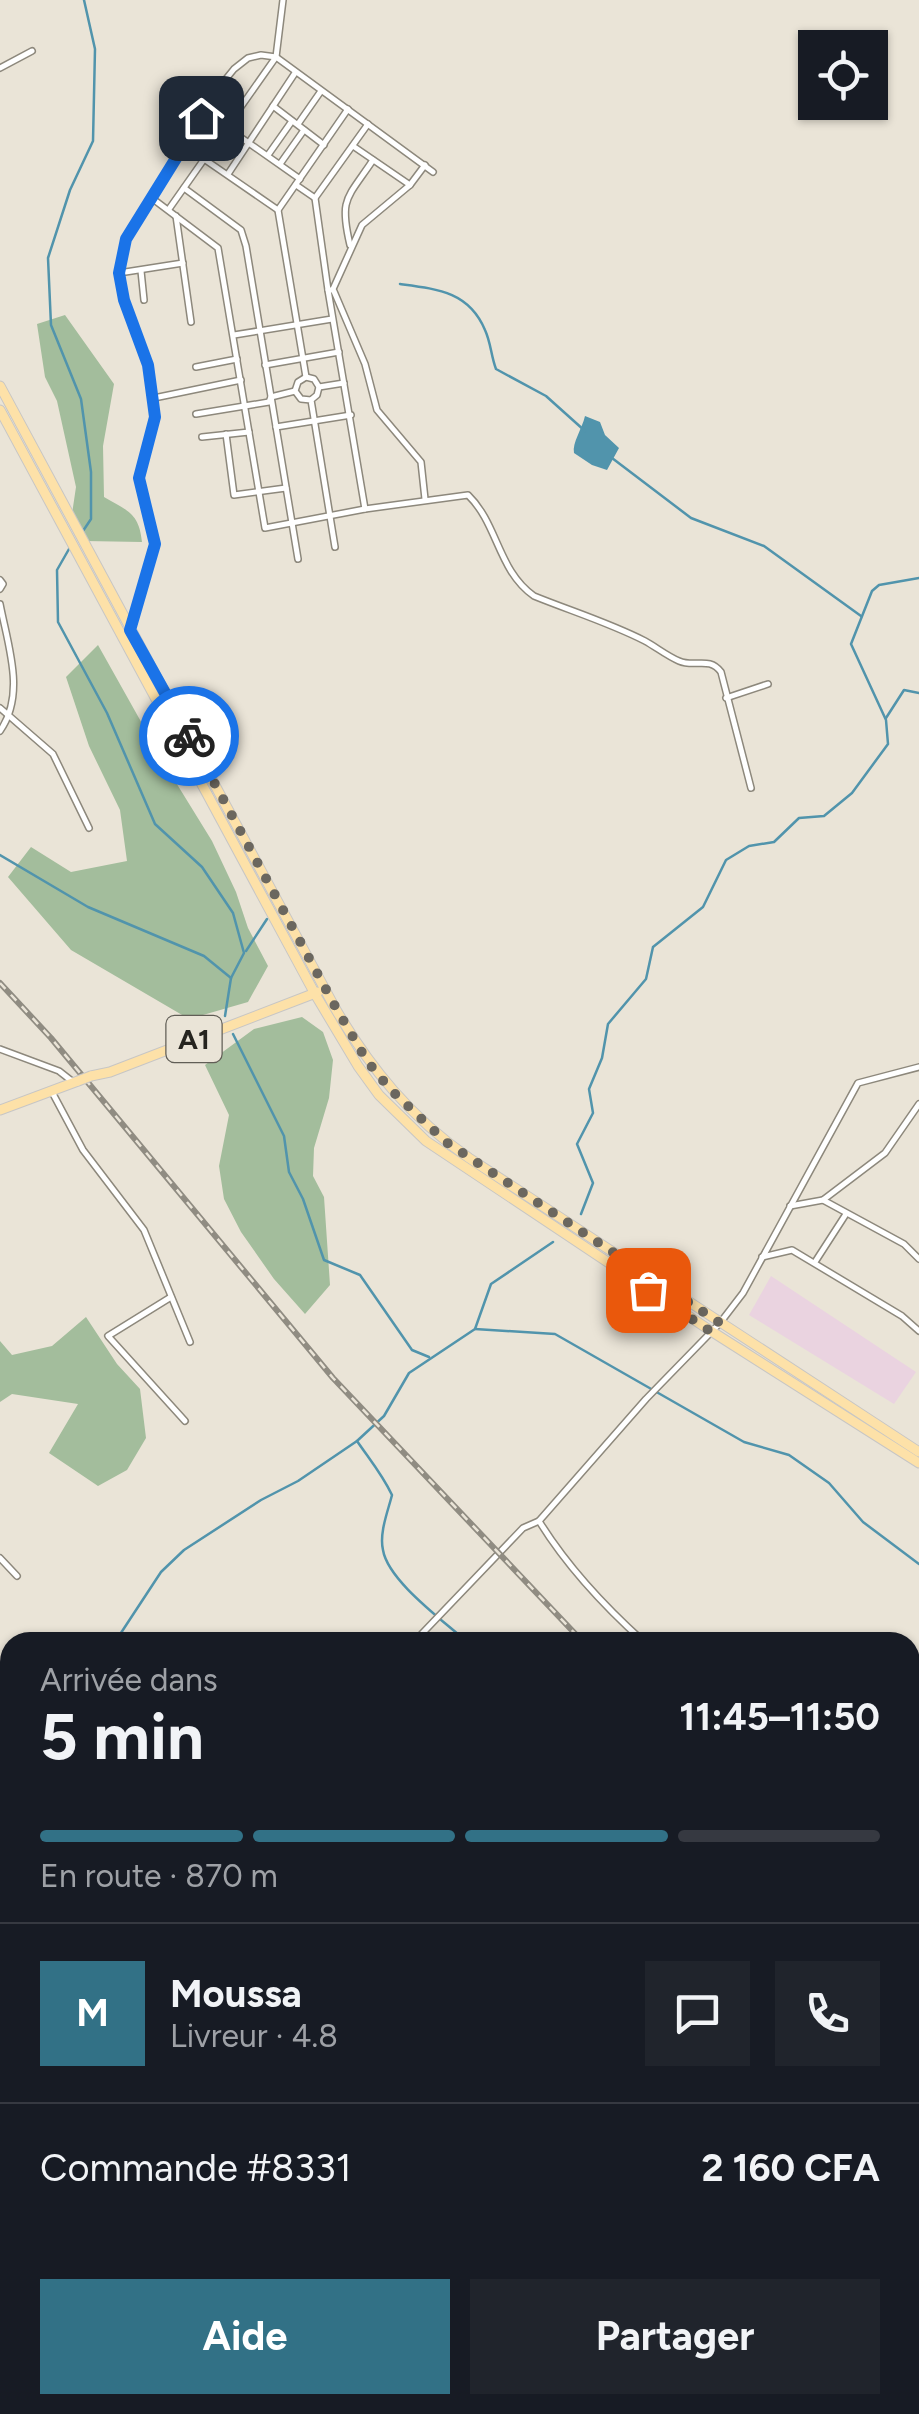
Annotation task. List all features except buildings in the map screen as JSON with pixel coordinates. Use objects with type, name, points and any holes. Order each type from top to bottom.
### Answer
[{"type":"main road","points":[[0,386],[358,1066],[412,1129],[460,1166],[919,1463]]},
{"type":"main road","points":[[0,410],[320,991],[390,1089],[446,1142],[919,1452]]},
{"type":"main road","name":"A1","points":[[0,1110],[320,991]]},
{"type":"street","points":[[169,209],[276,58],[283,0]]},
{"type":"street","points":[[0,68],[32,51]]},
{"type":"street","points":[[130,630],[155,544],[139,478],[141,460],[154,426],[154,398],[148,365],[124,300],[119,273],[126,239],[217,90],[248,58],[276,58],[434,172]]},
{"type":"street","points":[[228,174],[295,74]]},
{"type":"street","points":[[267,156],[321,91]]},
{"type":"street","points":[[272,106],[324,145]]},
{"type":"street","points":[[306,377],[278,210],[348,109]]},
{"type":"street","points":[[315,198],[368,124]]},
{"type":"street","points":[[226,127],[280,164],[315,198],[365,509]]},
{"type":"street","points":[[280,164],[304,130]]},
{"type":"street","points":[[353,146],[410,185]]},
{"type":"street","points":[[204,159],[278,210]]},
{"type":"street","points":[[351,248],[342,214],[345,202],[373,160]]},
{"type":"street","points":[[331,290],[362,225],[410,185],[425,166]]},
{"type":"street","points":[[184,188],[240,230],[298,559]]},
{"type":"street","points":[[153,200],[218,248],[265,528],[468,495],[518,585],[534,596],[645,641],[676,660],[690,665],[716,664],[751,788]]},
{"type":"street","points":[[176,214],[192,322]]},
{"type":"street","points":[[119,273],[182,263]]},
{"type":"street","points":[[141,271],[144,300]]},
{"type":"street","points":[[331,290],[365,364],[377,410],[421,462],[426,500]]},
{"type":"street","points":[[234,335],[332,319]]},
{"type":"street","points":[[265,365],[339,352]]},
{"type":"street","points":[[196,367],[237,360]]},
{"type":"street","points":[[306,377],[314,379],[319,387],[318,395],[310,400],[301,399],[295,391],[298,382],[306,377]]},
{"type":"street","points":[[154,398],[242,380]]},
{"type":"street","points":[[319,387],[344,383]]},
{"type":"street","points":[[196,414],[268,402],[272,396],[295,391]]},
{"type":"street","points":[[310,400],[334,547]]},
{"type":"street","points":[[276,427],[351,415]]},
{"type":"street","points":[[202,438],[250,432]]},
{"type":"street","points":[[226,434],[234,495],[286,488]]},
{"type":"street","points":[[0,580],[0,589]]},
{"type":"street","points":[[0,604],[14,678],[12,714],[0,731]]},
{"type":"street","points":[[726,698],[768,684]]},
{"type":"street","points":[[0,708],[12,714],[53,754],[89,828]]},
{"type":"street","points":[[0,1049],[76,1081]]},
{"type":"street","points":[[424,1632],[523,1528],[539,1521],[720,1323],[743,1293],[858,1082],[919,1067]]},
{"type":"street","points":[[52,1092],[82,1150],[144,1230],[190,1342]]},
{"type":"street","points":[[790,1206],[823,1200],[885,1152],[918,1108]]},
{"type":"street","points":[[823,1200],[904,1244],[919,1259]]},
{"type":"street","points":[[815,1262],[846,1213]]},
{"type":"street","points":[[762,1258],[792,1250],[919,1330]]},
{"type":"street","points":[[171,1297],[108,1336],[184,1421]]},
{"type":"street","points":[[539,1521],[598,1601],[633,1632]]},
{"type":"street","points":[[0,1558],[17,1576]]},
{"type":"shaded area","points":[[771,1276],[916,1372],[894,1404],[749,1315]]},
{"type":"green space","points":[[65,315],[114,384],[103,446],[104,497],[135,519],[142,542],[85,541],[72,514],[76,487],[57,401],[45,377],[37,324]]},
{"type":"green space","points":[[98,645],[212,841],[268,966],[248,1002],[189,1019],[71,950],[8,877],[31,847],[71,872],[127,861],[120,810],[89,746],[66,677]]},
{"type":"green space","points":[[302,1017],[323,1032],[333,1060],[329,1098],[314,1148],[313,1176],[324,1197],[330,1285],[305,1314],[274,1279],[241,1232],[224,1199],[219,1166],[229,1115],[205,1065],[254,1029]]},
{"type":"green space","points":[[86,1317],[117,1364],[140,1389],[146,1438],[127,1470],[98,1486],[49,1453],[78,1404],[12,1394],[0,1402],[0,1341],[12,1355],[52,1346]]},
{"type":"water","points":[[585,416],[600,422],[605,435],[619,448],[607,470],[574,453]]},
{"type":"waterway","points":[[83,531],[91,519],[91,472],[81,399],[51,325],[48,258],[70,190],[93,141],[95,49],[84,0]]},
{"type":"waterway","points":[[400,284],[439,291],[470,307],[485,330],[496,369],[546,396],[585,431]]},
{"type":"waterway","points":[[612,458],[691,518],[764,546],[861,616]]},
{"type":"waterway","points":[[69,549],[57,570],[58,622],[107,713],[155,824],[202,867],[233,913],[244,953],[231,978],[225,1016]]},
{"type":"waterway","points":[[581,1214],[593,1183],[577,1144],[593,1113],[589,1089],[602,1058],[608,1024],[646,979],[653,947],[703,907],[726,860],[749,846],[774,842],[799,818],[824,816],[852,793],[888,744],[886,720],[851,644],[872,591],[879,585],[919,578]]},
{"type":"waterway","points":[[886,718],[904,690],[919,693]]},
{"type":"waterway","points":[[0,855],[88,907],[204,956],[231,978]]},
{"type":"waterway","points":[[246,951],[267,919]]},
{"type":"waterway","points":[[233,1034],[284,1136],[289,1172],[303,1199],[324,1260],[360,1275],[412,1350],[429,1357]]},
{"type":"waterway","points":[[122,1632],[161,1572],[184,1550],[357,1441],[384,1416],[409,1373],[475,1329],[491,1284],[553,1242]]},
{"type":"waterway","points":[[475,1329],[555,1334],[744,1442],[789,1455],[829,1483],[863,1522],[919,1564]]},
{"type":"waterway","points":[[357,1441],[392,1495],[382,1536],[387,1562],[406,1587],[455,1632]]},
{"type":"railway","points":[[0,983],[51,1038],[333,1378],[574,1632]]},
{"type":"way so far","points":[[189,736],[336,1008],[367,1061],[390,1089],[446,1142],[720,1323],[710,1331],[648,1290]]},
{"type":"route","points":[[189,736],[130,630],[155,544],[139,478],[155,417],[148,365],[124,300],[119,273],[126,239],[201,118]]}]
